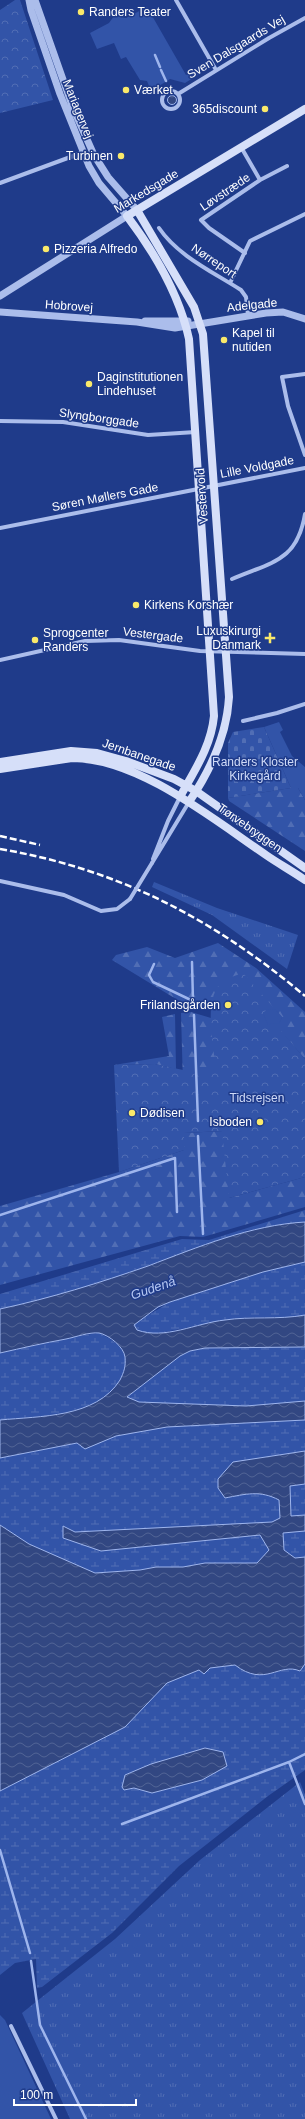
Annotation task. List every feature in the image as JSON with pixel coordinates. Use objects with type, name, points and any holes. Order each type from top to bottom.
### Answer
[{"type":"main road","name":"Markedsgade","points":[[127,216],[305,109]]},
{"type":"main road","name":"Vestervold","points":[[137,210],[187,295],[200,322],[204,342],[226,652],[228,716],[222,736],[196,791],[189,802]]},
{"type":"main road","name":"Vestervold","points":[[127,216],[163,269],[178,300],[186,323],[189,339],[214,700],[213,727],[205,751],[180,797]]},
{"type":"main road","name":"Jernbanegade","points":[[0,762],[59,752],[97,753],[126,761],[196,791]]},
{"type":"main road","name":"Jernbanegade","points":[[0,769],[72,758],[96,760],[122,768],[180,797]]},
{"type":"main road","name":"Tørvebryggen","points":[[196,791],[305,868]]},
{"type":"main road","name":"Tørvebryggen","points":[[180,797],[305,880]]},
{"type":"street","name":"Mariagervej","points":[[29,0],[31,10],[60,94],[84,152],[99,183],[127,216]]},
{"type":"street","name":"Mariagervej","points":[[35,0],[48,32],[73,108],[94,155],[108,177],[137,210]]},
{"type":"street","points":[[176,0],[216,70]]},
{"type":"street","name":"Sven Dalsgaards Vej","points":[[178,94],[305,18]]},
{"type":"street","points":[[174,91],[178,94],[180,102],[177,107],[171,109],[164,105],[162,99],[167,92],[174,91]]},
{"type":"street","name":"Løvstræde","points":[[241,147],[260,180]]},
{"type":"street","points":[[0,183],[84,152]]},
{"type":"street","name":"Løvstræde","points":[[245,252],[209,228],[201,220],[260,180],[287,166]]},
{"type":"street","points":[[230,283],[250,241],[305,214]]},
{"type":"street","name":"Markedsgade","points":[[0,296],[127,216]]},
{"type":"street","name":"Nørreport","points":[[159,228],[168,240],[178,249],[241,290],[246,297],[248,315]]},
{"type":"street","name":"Hobrovej","points":[[0,312],[137,322],[186,323]]},
{"type":"street","name":"Adelgade","points":[[186,323],[283,312],[305,319]]},
{"type":"street","points":[[305,374],[282,377],[288,406],[305,455]]},
{"type":"street","name":"Slyngborggade","points":[[0,422],[63,422],[148,435],[196,432]]},
{"type":"street","name":"Lille Voldgade","points":[[214,486],[305,468]]},
{"type":"street","name":"Søren Møllers Gade","points":[[0,528],[214,486]]},
{"type":"street","points":[[232,579],[285,556],[293,549],[302,530],[305,514]]},
{"type":"street","name":"Vestergade","points":[[0,660],[85,641],[119,640],[210,651],[305,654]]},
{"type":"street","points":[[243,721],[278,713],[305,704]]},
{"type":"street","points":[[152,863],[157,847],[180,797]]},
{"type":"street","points":[[0,881],[64,895],[101,911],[117,909],[130,899],[189,802]]},
{"type":"street","points":[[11,2026],[56,2119]]},
{"type":"green space","points":[[15,0],[20,0],[53,100],[0,113],[0,10]]},
{"type":"green space","points":[[147,7],[186,75],[200,67],[201,73],[185,83],[170,79],[151,91],[147,81],[140,80],[126,57],[121,59],[114,43],[97,49],[90,33],[109,23],[114,16],[126,18]]},
{"type":"green space","points":[[279,722],[283,730],[280,732],[292,756],[305,767],[305,800],[298,788],[291,788],[264,727]]},
{"type":"green space","name":"Randers Kloster Kirkegård","points":[[264,727],[291,788],[228,798],[228,743],[233,732]]},
{"type":"green space","points":[[298,788],[305,800],[305,851],[229,801],[228,798]]},
{"type":"green space","points":[[154,882],[217,908],[298,935],[287,969],[212,915],[152,887]]},
{"type":"green space","points":[[218,943],[256,968],[305,1012],[305,1059],[277,1027],[282,1017],[210,1003],[211,1010],[181,1002],[112,960],[116,955],[147,947],[175,958]]},
{"type":"green space","name":"Tidsrejsen","points":[[243,973],[282,1017],[278,1027],[305,1059],[305,1177],[229,1198],[222,1131],[184,1133],[184,1150],[119,1172],[114,1065],[155,1064],[183,1070],[216,1070],[211,1022],[213,997],[218,987],[225,980]]},
{"type":"green space","points":[[268,1009],[276,1010],[282,1017],[279,1024],[273,1023],[268,1025],[263,1013]]},
{"type":"green space","points":[[191,1012],[211,1018],[217,1070],[184,1120],[181,1013]]},
{"type":"green space","points":[[175,1014],[176,1069],[155,1064],[114,1065],[169,1056],[162,1017]]},
{"type":"green space","points":[[243,1130],[229,1198],[305,1177],[305,1207],[203,1237],[180,1236],[0,1285],[0,1206],[119,1172],[184,1150],[184,1133]]},
{"type":"green space","points":[[305,1210],[305,1222],[241,1230]]},
{"type":"green space","points":[[241,1230],[253,1231],[198,1248],[71,1293],[0,1309],[0,1294],[182,1239],[209,1240]]},
{"type":"green space","points":[[305,1262],[305,1315],[289,1317],[240,1318],[153,1334],[145,1334],[135,1329],[135,1323],[170,1302],[263,1272]]},
{"type":"green space","points":[[99,1333],[122,1349],[125,1360],[125,1366],[119,1383],[108,1395],[92,1404],[74,1410],[35,1417],[0,1420],[0,1353]]},
{"type":"green space","points":[[305,1347],[305,1557],[295,1558],[284,1550],[257,1563],[205,1563],[183,1567],[156,1567],[140,1570],[95,1573],[29,1544],[0,1525],[0,1458],[77,1443],[94,1433],[131,1394],[180,1356],[190,1351],[205,1348]]},
{"type":"green space","points":[[305,1664],[305,1770],[268,1796],[179,1866],[112,1933],[42,1987],[37,1988],[36,1959],[15,1963],[0,1975],[0,1791],[125,1727],[167,1683],[199,1670],[204,1674],[210,1668],[235,1665],[245,1672],[254,1675],[270,1674],[292,1669],[300,1671]],"holes":[[[205,1748],[202,1780],[152,1793],[134,1788],[125,1775],[151,1764]]]},
{"type":"green space","points":[[300,1782],[305,1795],[305,2119],[70,2119],[22,2013],[115,1939],[200,1860]]},
{"type":"green space","points":[[0,2015],[5,2020],[51,2119],[0,2119]]},
{"type":"water","points":[[170,96],[174,96],[176,100],[174,104],[170,104],[168,102],[168,98]]},
{"type":"water","name":"Gudenå","points":[[305,1222],[305,1262],[263,1272],[170,1302],[158,1307],[134,1325],[137,1330],[148,1333],[158,1333],[181,1330],[225,1320],[305,1315],[305,1347],[205,1348],[190,1351],[180,1356],[127,1397],[139,1402],[246,1406],[305,1401],[305,1420],[167,1427],[116,1436],[85,1449],[77,1443],[0,1458],[0,1420],[66,1413],[97,1402],[110,1392],[120,1380],[123,1374],[125,1357],[122,1349],[115,1342],[107,1336],[99,1333],[87,1334],[0,1353],[0,1309],[93,1284],[245,1232],[265,1227]]},
{"type":"water","points":[[305,1451],[305,1484],[290,1486],[291,1516],[305,1515],[305,1531],[283,1533],[284,1550],[295,1558],[305,1557],[305,1664],[300,1671],[292,1669],[263,1675],[246,1671],[235,1665],[210,1668],[204,1674],[199,1670],[167,1683],[125,1727],[0,1791],[0,1525],[29,1544],[95,1573],[140,1570],[156,1567],[183,1567],[205,1563],[257,1563],[269,1550],[260,1535],[101,1551],[63,1538],[63,1526],[75,1532],[272,1522],[280,1518],[279,1500],[259,1494],[246,1494],[225,1498],[218,1488],[218,1479],[233,1462]]},
{"type":"water","points":[[205,1748],[223,1752],[227,1766],[202,1780],[152,1793],[134,1788],[124,1790],[122,1787],[125,1775],[151,1764]]},
{"type":"waterway","points":[[155,55],[160,67]]},
{"type":"waterway","points":[[161,70],[166,81]]},
{"type":"waterway","points":[[154,964],[149,975],[153,982],[193,1001],[192,962]]},
{"type":"waterway","points":[[194,1015],[198,1121]]},
{"type":"waterway","points":[[198,1136],[203,1234]]},
{"type":"waterway","points":[[0,1215],[175,1158],[177,1212]]},
{"type":"waterway","points":[[305,1754],[289,1762],[305,1804]]},
{"type":"waterway","points":[[122,1824],[289,1762]]},
{"type":"waterway","points":[[0,1850],[30,1953]]},
{"type":"waterway","points":[[31,1961],[40,2025],[86,2119]]},
{"type":"railway","points":[[0,836],[40,845]]},
{"type":"railway","points":[[0,849],[43,858],[85,870],[124,884],[163,901],[236,943],[271,968],[305,996]]},
{"type":"place","name":"Randers Teater","points":[[81,12]]},
{"type":"place","name":"Værket","points":[[126,90]]},
{"type":"place","name":"365discount","points":[[265,109]]},
{"type":"place","name":"Turbinen","points":[[121,156]]},
{"type":"place","name":"Pizzeria Alfredo","points":[[46,249]]},
{"type":"place","name":"Kapel til nutiden","points":[[224,340]]},
{"type":"place","name":"Daginstitutionen Lindehuset","points":[[89,384]]},
{"type":"place","name":"Kirkens Korshær","points":[[136,605]]},
{"type":"place","name":"Luxuskirurgi Danmark","points":[[270,638]]},
{"type":"place","name":"Sprogcenter Randers","points":[[35,640]]},
{"type":"place","name":"Frilandsgården","points":[[228,1005]]},
{"type":"place","name":"Dødisen","points":[[132,1113]]},
{"type":"place","name":"Isboden","points":[[260,1122]]}]
